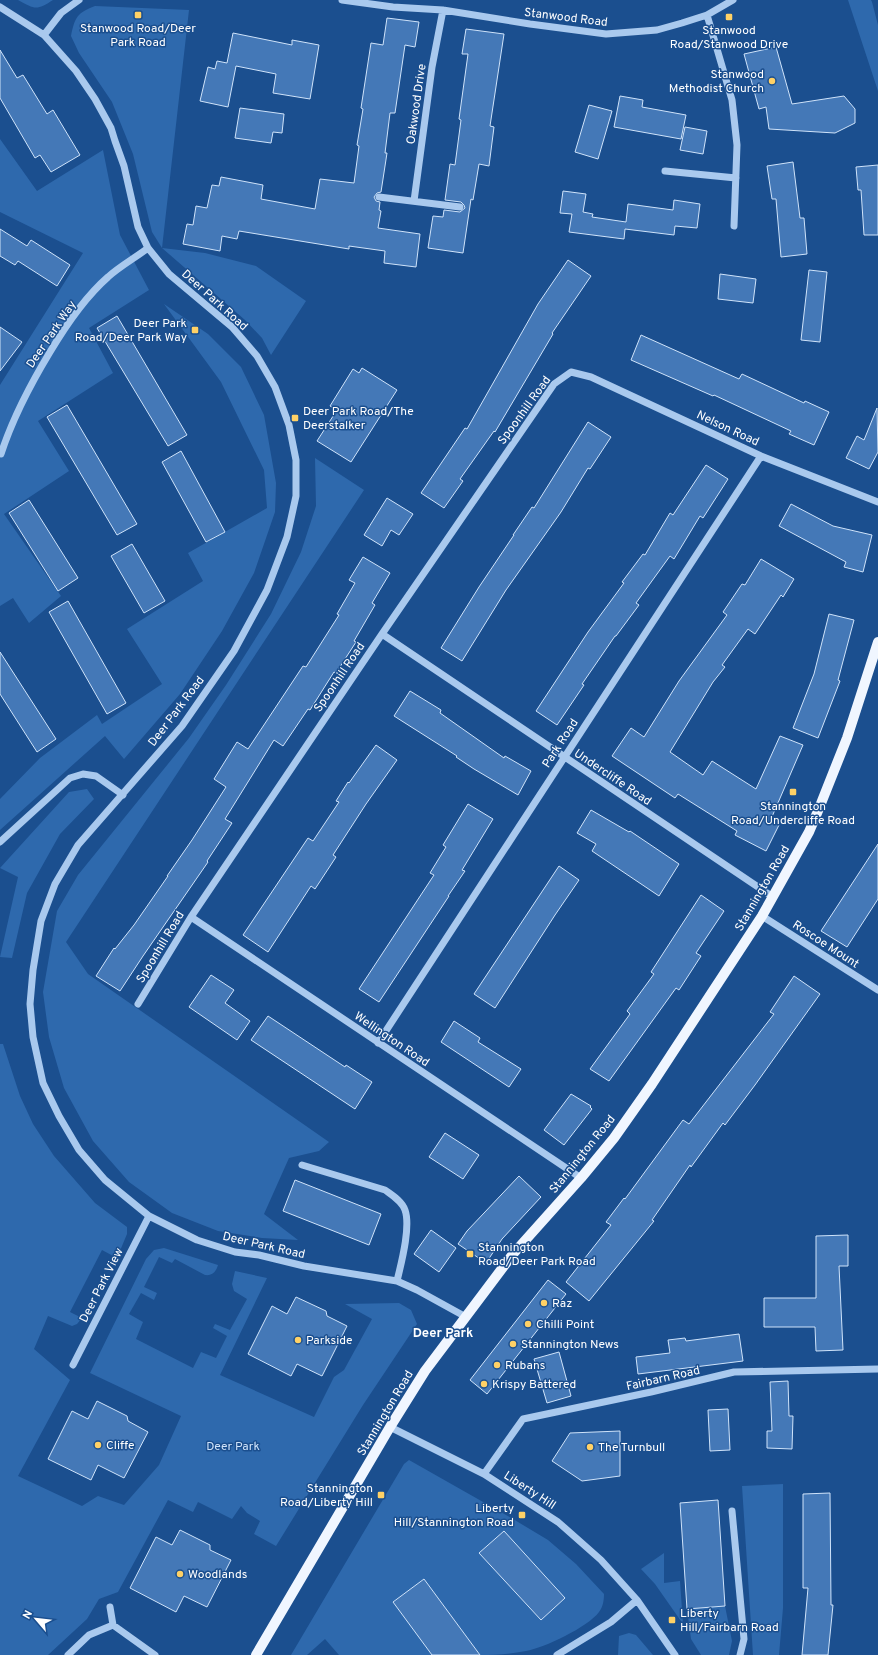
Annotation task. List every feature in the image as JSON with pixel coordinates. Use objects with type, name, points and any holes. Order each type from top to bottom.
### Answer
[{"type":"main road","name":"Stannington Road","points":[[256,1655],[425,1370],[513,1254],[581,1178],[614,1138],[652,1084],[762,916],[809,832],[847,738],[878,642]]},
{"type":"street","points":[[44,35],[61,13],[79,0]]},
{"type":"street","name":"Stanwood Road","points":[[342,0],[393,3],[606,34],[657,30],[706,15],[732,0]]},
{"type":"street","name":"Deer Park Road","points":[[0,7],[44,35],[76,71],[95,99],[111,128],[124,166],[138,227],[148,248],[169,274],[232,327],[257,356],[275,387],[289,426],[296,460],[296,496],[287,537],[267,590],[234,651],[182,726],[78,845],[55,884],[41,921],[33,970],[30,1004],[33,1037],[43,1083],[59,1116],[79,1150],[105,1180],[149,1216],[197,1240],[235,1252],[260,1255],[304,1266],[397,1282],[417,1290],[466,1317]]},
{"type":"street","name":"Oakwood Drive","points":[[414,201],[432,67],[443,10]]},
{"type":"street","points":[[706,15],[732,100],[737,145],[734,226]]},
{"type":"street","points":[[666,171],[736,178]]},
{"type":"street","points":[[379,196],[460,207]]},
{"type":"street","name":"Deer Park Way","points":[[2,454],[9,430],[19,407],[64,329],[81,306],[108,277],[148,248]]},
{"type":"street","name":"Nelson Road","points":[[571,372],[591,377],[761,456],[878,502]]},
{"type":"street","name":"Spoonhill Road","points":[[138,1004],[191,916],[382,634],[554,384],[571,372]]},
{"type":"street","name":"Park Road","points":[[378,1043],[761,456]]},
{"type":"street","name":"Undercliffe Road","points":[[382,634],[773,897]]},
{"type":"street","points":[[0,842],[70,778],[84,774],[96,776],[123,795]]},
{"type":"street","name":"Wellington Road","points":[[191,916],[581,1178]]},
{"type":"street","name":"Roscoe Mount","points":[[762,916],[878,990]]},
{"type":"street","points":[[302,1165],[385,1190],[396,1198],[405,1210],[406,1222],[406,1241],[397,1282]]},
{"type":"street","name":"Deer Park View","points":[[73,1365],[149,1216]]},
{"type":"street","name":"Fairbarn Road","points":[[484,1474],[523,1419],[652,1392],[734,1372],[878,1369]]},
{"type":"street","name":"Liberty Hill","points":[[390,1427],[484,1474],[558,1522],[602,1560],[637,1600],[675,1655]]},
{"type":"street","points":[[732,1511],[744,1639],[740,1655]]},
{"type":"street","points":[[557,1655],[612,1622],[637,1600]]},
{"type":"street","points":[[110,1607],[113,1625],[155,1655]]},
{"type":"street","points":[[68,1655],[89,1635],[113,1625]]},
{"type":"green space","points":[[18,0],[53,0],[36,8]]},
{"type":"green space","points":[[848,0],[871,0],[872,2],[878,25],[878,91]]},
{"type":"green space","points":[[95,6],[189,10],[162,248],[152,232],[133,154],[112,102],[79,53],[71,36],[78,16],[84,11]]},
{"type":"green space","points":[[0,139],[37,191],[103,150],[120,235],[149,290],[89,328],[113,373],[38,421],[69,471],[4,514],[61,596],[29,623],[13,598],[0,606],[0,385],[83,253],[0,212]]},
{"type":"green space","points":[[162,248],[205,253],[256,266],[306,301],[271,355],[262,338],[245,320]]},
{"type":"green space","points":[[164,304],[208,334],[241,367],[264,415],[276,483],[275,512],[254,573],[222,631],[180,694],[124,759],[105,736],[0,830],[0,799],[40,758],[97,715],[102,724],[162,684],[127,629],[203,581],[188,553],[267,508],[264,470],[221,382]]},
{"type":"green space","points":[[315,458],[364,490],[66,942],[88,974],[329,1142],[319,1151],[289,1158],[264,1214],[298,1240],[262,1238],[218,1231],[172,1213],[129,1182],[93,1141],[64,1088],[49,1037],[43,992],[57,911],[78,875],[189,738],[226,685],[271,614],[301,552],[316,506]]},
{"type":"green space","points":[[87,789],[94,799],[60,834],[27,893],[12,958],[0,957],[18,877],[0,868],[69,792]]},
{"type":"green space","name":"Deer Park","points":[[0,1044],[3,1044],[20,1096],[33,1124],[54,1156],[95,1203],[127,1227],[127,1234],[117,1258],[102,1250],[70,1312],[82,1318],[77,1324],[72,1326],[48,1316],[34,1349],[70,1380],[18,1476],[82,1506],[98,1496],[124,1505],[159,1465],[181,1416],[90,1373],[146,1259],[154,1250],[164,1248],[218,1265],[213,1273],[210,1275],[205,1275],[175,1259],[172,1263],[159,1257],[144,1287],[157,1293],[154,1300],[141,1293],[129,1314],[143,1322],[136,1339],[193,1368],[201,1352],[216,1358],[227,1336],[213,1328],[215,1324],[230,1330],[247,1299],[234,1291],[232,1284],[235,1271],[267,1278],[220,1375],[314,1417],[334,1377],[344,1370],[372,1319],[345,1304],[399,1303],[411,1310],[417,1324],[363,1405],[276,1546],[254,1534],[260,1521],[247,1513],[241,1506],[232,1519],[198,1502],[193,1512],[168,1500],[118,1592],[99,1599],[87,1619],[48,1655],[0,1655]]},
{"type":"green space","points":[[409,1460],[548,1540],[576,1564],[604,1594],[603,1603],[599,1612],[576,1630],[543,1646],[514,1653],[480,1655],[424,1579],[393,1602],[432,1655],[339,1655],[325,1639],[307,1655],[291,1655],[404,1464]],"holes":[[[504,1531],[565,1598],[541,1620],[479,1553]]]},
{"type":"green space","points":[[783,1484],[783,1608],[779,1655],[753,1655],[742,1486]]},
{"type":"green space","points":[[664,1553],[664,1583],[680,1581],[683,1624],[655,1584],[641,1569]]},
{"type":"green space","points":[[725,1606],[732,1641],[729,1655],[701,1655],[691,1639],[687,1609]]},
{"type":"green space","points":[[629,1633],[636,1635],[653,1655],[618,1655],[619,1636]]},
{"type":"building","points":[[387,18],[419,22],[415,47],[405,45],[395,113],[390,113],[385,153],[387,153],[381,192],[377,193],[374,197],[376,201],[380,202],[379,210],[381,211],[378,228],[420,234],[416,267],[384,263],[385,251],[349,246],[349,249],[239,231],[237,239],[222,236],[220,251],[183,244],[187,224],[193,225],[196,206],[207,208],[212,185],[219,186],[221,177],[263,185],[261,199],[315,209],[320,179],[354,183],[359,146],[357,145],[363,109],[361,108],[371,43],[383,45]]},
{"type":"building","points":[[466,29],[504,34],[490,126],[494,127],[489,166],[479,164],[473,200],[471,199],[463,253],[428,248],[433,216],[443,217],[444,210],[460,212],[465,208],[461,202],[445,200],[450,164],[455,165],[461,120],[459,119],[468,54],[462,54]]},
{"type":"building","points":[[233,33],[292,45],[292,40],[319,45],[310,99],[273,93],[276,74],[236,66],[228,107],[200,101],[208,67],[215,69],[217,61],[227,63]]},
{"type":"building","points":[[776,47],[792,104],[844,96],[855,109],[855,123],[835,133],[769,129],[766,107],[759,109],[744,54]]},
{"type":"building","points":[[0,50],[17,78],[23,75],[47,114],[53,110],[80,155],[51,172],[40,155],[35,158],[0,98]]},
{"type":"building","points":[[620,96],[643,100],[642,107],[686,115],[681,139],[614,127]]},
{"type":"building","points":[[589,105],[612,111],[598,159],[575,152]]},
{"type":"building","points":[[240,108],[284,114],[282,133],[273,132],[271,143],[235,138]]},
{"type":"building","points":[[685,127],[707,131],[703,154],[680,150]]},
{"type":"building","points":[[793,162],[800,218],[804,218],[807,254],[781,257],[776,199],[772,199],[767,166]]},
{"type":"building","points":[[878,165],[878,235],[864,235],[861,190],[858,190],[856,167]]},
{"type":"building","points":[[563,191],[586,194],[583,212],[593,214],[592,217],[626,222],[628,204],[673,210],[674,200],[700,204],[697,228],[675,226],[674,235],[625,229],[624,239],[569,232],[572,214],[560,213]]},
{"type":"building","points":[[0,229],[27,246],[31,240],[70,265],[57,286],[18,261],[15,265],[0,256]]},
{"type":"building","points":[[568,260],[591,276],[552,333],[553,334],[495,432],[494,431],[460,479],[463,481],[444,508],[421,493],[465,428],[467,429],[538,304]]},
{"type":"building","points":[[809,270],[827,272],[820,342],[801,340]]},
{"type":"building","points":[[720,274],[756,279],[753,303],[718,299]]},
{"type":"building","points":[[117,316],[187,435],[168,446],[97,328]]},
{"type":"building","points":[[0,327],[22,342],[0,371]]},
{"type":"building","points":[[641,335],[739,379],[742,374],[804,403],[805,401],[829,412],[814,445],[789,434],[791,431],[714,395],[713,396],[631,360]]},
{"type":"building","points":[[362,368],[397,390],[351,462],[317,441],[337,410],[330,406],[353,369],[359,373]]},
{"type":"building","points":[[67,405],[137,524],[117,535],[47,417]]},
{"type":"building","points":[[877,408],[878,452],[869,469],[846,458],[857,436],[864,440]]},
{"type":"building","points":[[588,422],[611,437],[590,469],[588,468],[561,512],[506,590],[462,661],[441,648],[513,535],[532,507],[534,508]]},
{"type":"building","points":[[181,451],[225,532],[206,542],[162,462]]},
{"type":"building","points":[[706,465],[728,479],[703,518],[700,516],[674,559],[670,556],[636,603],[639,605],[615,636],[582,684],[584,685],[557,725],[536,711],[588,632],[624,583],[622,582],[643,554],[645,555],[670,513],[673,515]]},
{"type":"building","points":[[387,498],[413,514],[399,535],[391,530],[382,546],[364,535]]},
{"type":"building","points":[[29,500],[78,578],[58,591],[9,513]]},
{"type":"building","points":[[791,504],[833,526],[872,535],[863,572],[844,567],[846,562],[779,526]]},
{"type":"building","points":[[132,544],[165,601],[144,613],[111,556]]},
{"type":"building","points":[[363,557],[390,573],[372,603],[375,605],[354,641],[356,642],[336,673],[334,672],[310,710],[308,709],[283,746],[274,740],[225,819],[232,823],[207,861],[208,862],[120,991],[96,976],[114,948],[115,949],[134,925],[168,876],[226,787],[214,779],[237,742],[248,749],[303,666],[306,667],[339,615],[337,614],[355,583],[349,580]]},
{"type":"building","points":[[761,559],[794,579],[783,597],[781,595],[755,634],[748,629],[722,665],[725,667],[713,682],[670,752],[703,775],[712,761],[756,789],[780,736],[803,745],[771,819],[780,823],[766,851],[735,835],[737,831],[678,794],[675,798],[612,756],[631,728],[644,737],[679,681],[727,615],[723,612],[742,584],[745,585]]},
{"type":"building","points":[[68,601],[126,703],[107,714],[49,612]]},
{"type":"building","points":[[829,614],[854,620],[838,680],[840,681],[818,738],[793,728],[814,674]]},
{"type":"building","points":[[0,652],[56,739],[37,752],[0,694]]},
{"type":"building","points":[[410,691],[441,710],[440,713],[504,758],[505,756],[531,771],[518,795],[474,769],[456,757],[457,756],[394,716]]},
{"type":"building","points":[[376,745],[397,760],[333,855],[336,857],[315,889],[311,886],[268,952],[243,935],[308,838],[313,841],[339,802],[336,801],[348,782],[349,783]]},
{"type":"building","points":[[468,804],[493,819],[462,870],[465,871],[379,1002],[359,989],[434,875],[430,873],[446,847],[443,845]]},
{"type":"building","points":[[591,810],[629,832],[630,831],[679,864],[659,896],[592,851],[596,844],[577,833]]},
{"type":"building","points":[[878,844],[878,899],[847,947],[821,931]]},
{"type":"building","points":[[559,866],[579,880],[495,1008],[474,994]]},
{"type":"building","points":[[701,895],[724,911],[696,953],[701,956],[679,990],[676,988],[609,1081],[590,1069],[630,1014],[627,1011],[654,974],[651,972]]},
{"type":"building","points":[[211,975],[234,990],[225,1003],[250,1021],[237,1040],[189,1007]]},
{"type":"building","points":[[794,976],[820,994],[725,1125],[723,1123],[691,1167],[690,1165],[652,1220],[654,1221],[589,1301],[566,1282],[611,1225],[606,1222],[624,1198],[625,1199],[683,1120],[689,1124],[774,1014],[770,1012]]},
{"type":"building","points":[[268,1016],[345,1067],[346,1065],[372,1082],[355,1109],[251,1040]]},
{"type":"building","points":[[454,1021],[480,1038],[478,1042],[521,1069],[509,1087],[441,1042]]},
{"type":"building","points":[[571,1094],[591,1106],[590,1107],[592,1109],[564,1145],[544,1130]]},
{"type":"building","points":[[445,1133],[479,1155],[463,1179],[429,1157]]},
{"type":"building","points":[[519,1176],[541,1197],[502,1239],[486,1263],[458,1244],[467,1231]]},
{"type":"building","points":[[295,1180],[381,1214],[369,1245],[283,1211]]},
{"type":"building","points":[[431,1230],[456,1248],[439,1272],[414,1254]]},
{"type":"building","points":[[848,1235],[848,1266],[839,1266],[843,1350],[816,1351],[815,1327],[764,1327],[764,1298],[816,1298],[816,1236]]},
{"type":"building","points":[[548,1280],[566,1294],[487,1394],[470,1380]]},
{"type":"building","name":"Parkside","points":[[296,1297],[326,1311],[327,1316],[347,1326],[322,1376],[297,1364],[291,1376],[248,1354],[272,1306],[287,1314]]},
{"type":"building","points":[[739,1334],[743,1361],[638,1374],[636,1357],[670,1353],[668,1340],[685,1338],[686,1341]]},
{"type":"building","points":[[559,1352],[571,1396],[547,1403],[534,1359]]},
{"type":"building","points":[[788,1381],[789,1416],[793,1416],[792,1449],[767,1448],[767,1431],[772,1431],[770,1382]]},
{"type":"building","name":"Cliffe","points":[[97,1401],[127,1416],[128,1421],[148,1432],[124,1478],[98,1465],[91,1480],[48,1459],[72,1411],[88,1419]]},
{"type":"building","points":[[728,1409],[730,1450],[710,1451],[708,1410]]},
{"type":"building","name":"The Turnbull","points":[[620,1431],[620,1476],[582,1481],[552,1461],[570,1433]]},
{"type":"building","points":[[830,1493],[831,1605],[833,1605],[828,1655],[802,1655],[808,1588],[803,1588],[803,1494]]},
{"type":"building","points":[[718,1500],[725,1606],[687,1609],[680,1503]]},
{"type":"building","name":"Woodlands","points":[[180,1530],[210,1545],[210,1550],[231,1560],[207,1607],[184,1596],[176,1612],[130,1588],[156,1537],[172,1545]]},
{"type":"building","points":[[504,1531],[565,1598],[541,1620],[479,1553]]},
{"type":"building","points":[[424,1579],[480,1655],[432,1655],[393,1602]]},
{"type":"place","name":"Stanwood Road/Deer Park Road","points":[[138,15]]},
{"type":"place","name":"Stanwood Road/Stanwood Drive","points":[[729,17]]},
{"type":"place","name":"Stanwood Methodist Church","points":[[772,81]]},
{"type":"place","name":"Deer Park Road/Deer Park Way","points":[[195,330]]},
{"type":"place","name":"Deer Park Road/The Deerstalker","points":[[295,418]]},
{"type":"place","name":"Stannington Road/Undercliffe Road","points":[[793,792]]},
{"type":"place","name":"Stannington Road/Deer Park Road","points":[[470,1254]]},
{"type":"place","name":"Raz","points":[[544,1303]]},
{"type":"place","name":"Chilli Point","points":[[528,1324]]},
{"type":"place","name":"Parkside","points":[[298,1340]]},
{"type":"place","name":"Stannington News","points":[[513,1344]]},
{"type":"place","name":"Rubans","points":[[497,1365]]},
{"type":"place","name":"Krispy Battered","points":[[484,1384]]},
{"type":"place","name":"Cliffe","points":[[98,1445]]},
{"type":"place","name":"The Turnbull","points":[[590,1447]]},
{"type":"place","name":"Stannington Road/Liberty Hill","points":[[381,1495]]},
{"type":"place","name":"Liberty Hill/Stannington Road","points":[[522,1515]]},
{"type":"place","name":"Woodlands","points":[[180,1574]]},
{"type":"place","name":"Liberty Hill/Fairbarn Road","points":[[672,1620]]},
{"type":"district","name":"Deer Park","points":[[443,1332]]}]
